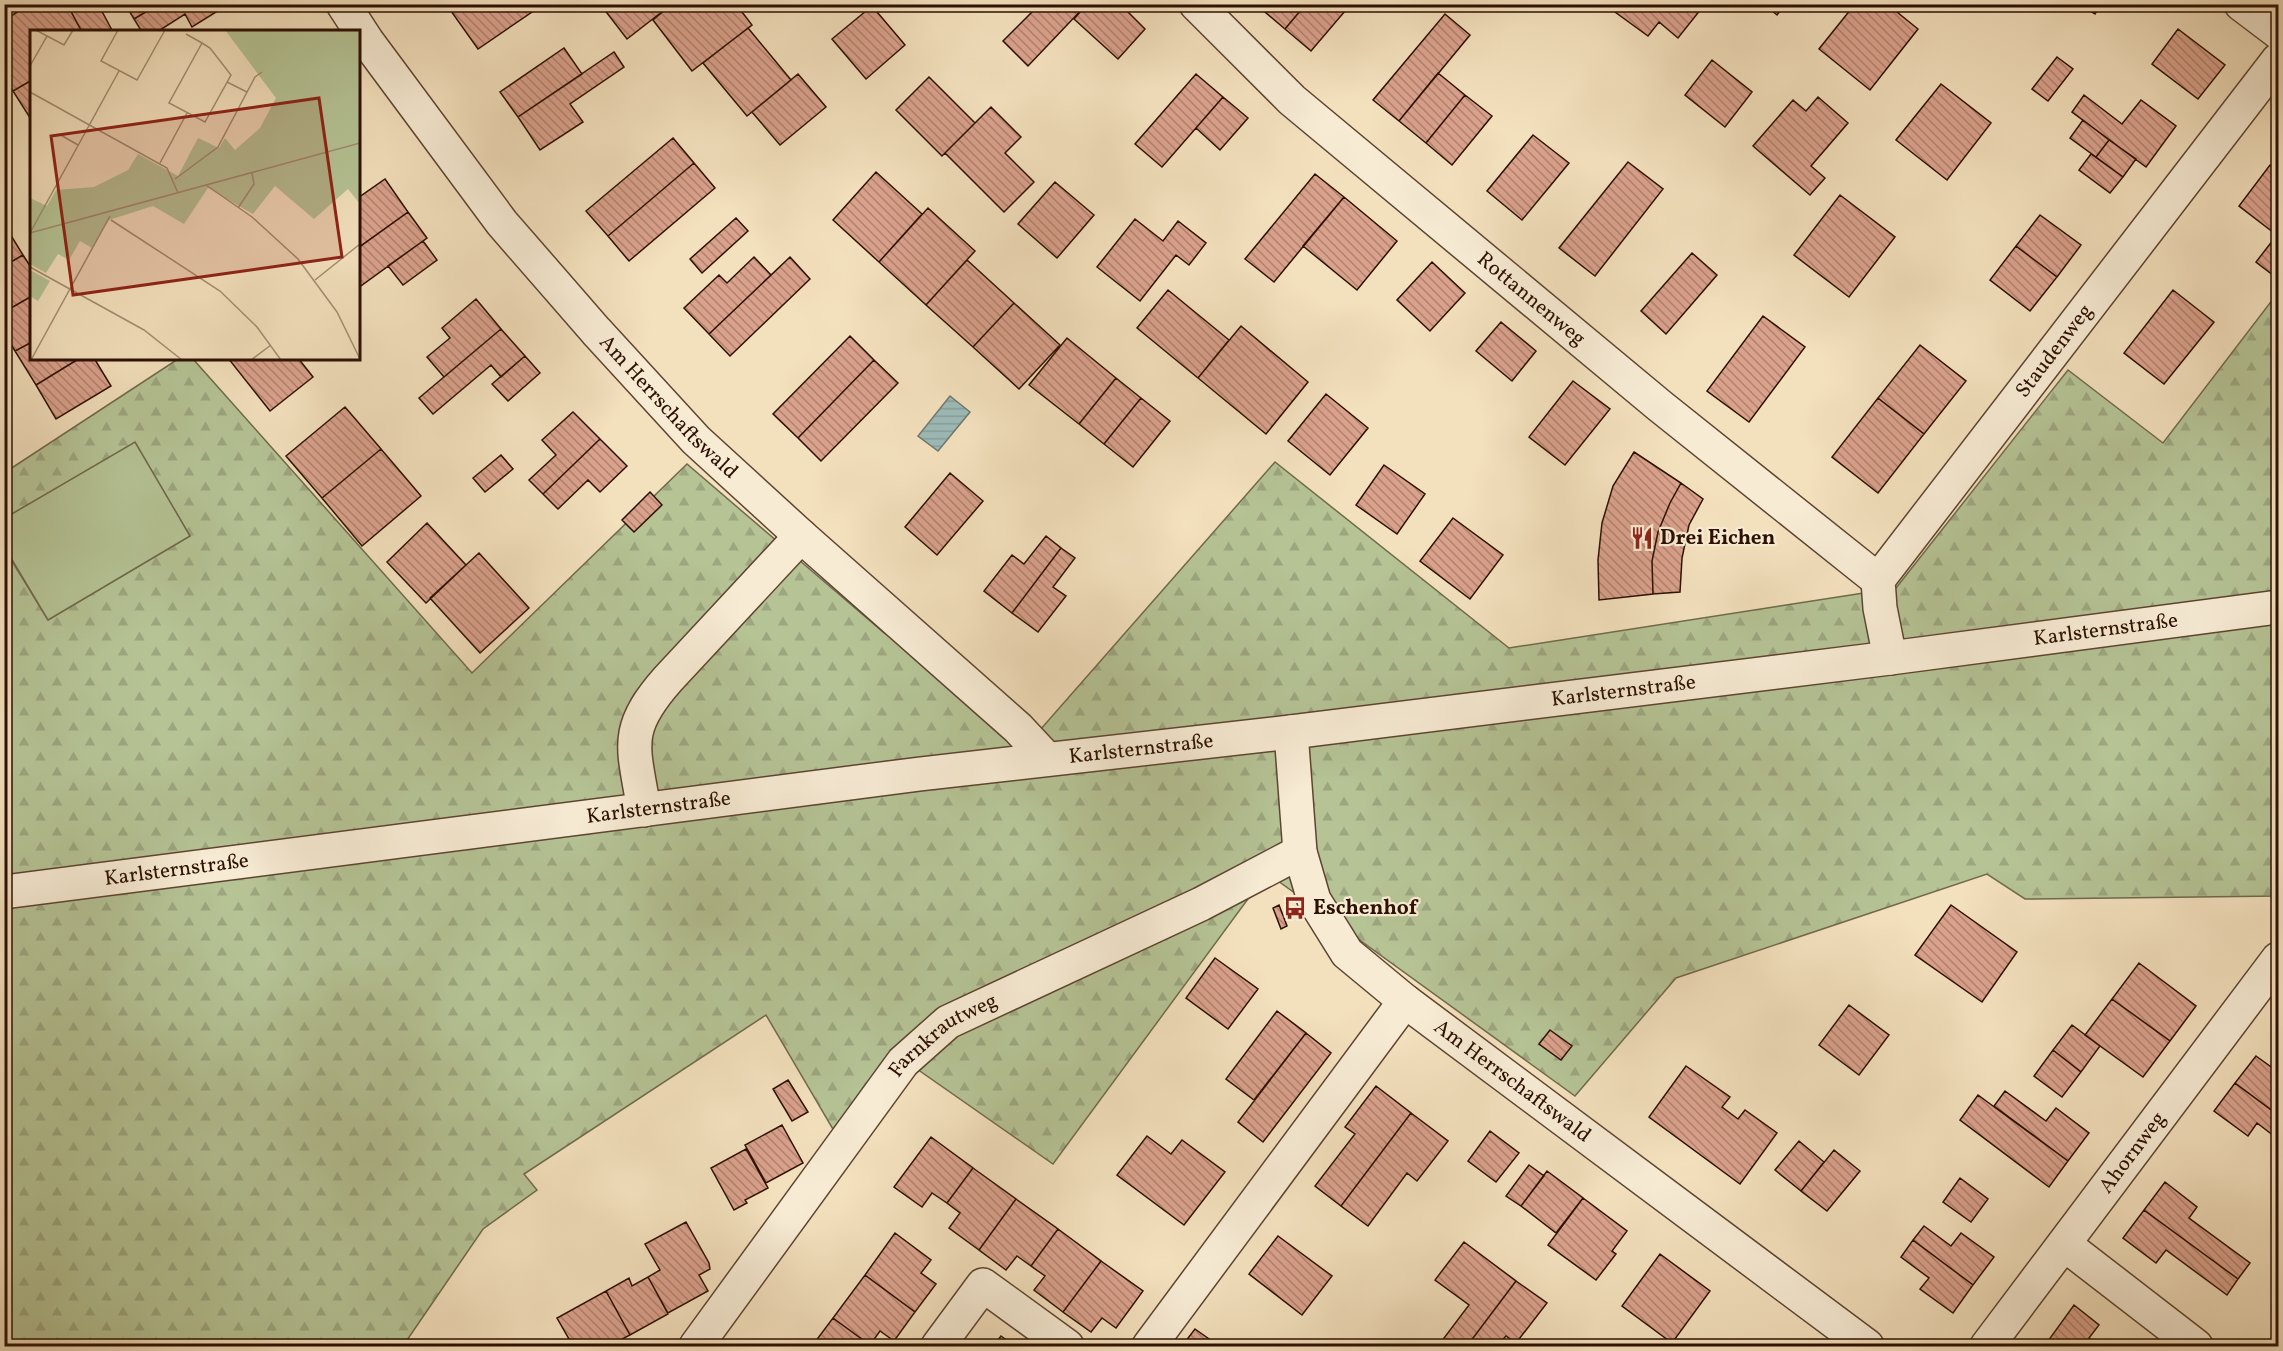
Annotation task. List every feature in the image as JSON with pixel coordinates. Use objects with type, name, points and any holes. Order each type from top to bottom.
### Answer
[{"type":"street","name":"Am Herrschaftswald","points":[[343,4],[360,30]]},
{"type":"street","name":"Rottannenweg","points":[[1196,4],[1292,100],[1660,406],[1878,580]]},
{"type":"street","points":[[2241,4],[2278,32]]},
{"type":"street","name":"Am Herrschaftswald","points":[[360,30],[441,143],[518,241],[596,331],[696,440],[1018,728],[1047,759]]},
{"type":"street","name":"Staudenweg","points":[[1878,580],[2278,60]]},
{"type":"street","points":[[644,810],[633,746],[644,711],[657,692],[801,536]]},
{"type":"street","points":[[1878,580],[1880,609],[1890,658]]},
{"type":"street","name":"Karlsternstraße","points":[[4,892],[1047,759],[1291,732],[1890,658],[2278,607]]},
{"type":"street","name":"Am Herrschaftswald","points":[[1291,732],[1300,852],[1314,900],[1347,953],[1405,1001],[1867,1347]]},
{"type":"street","name":"Farnkrautweg","points":[[696,1347],[903,1062],[948,1022],[1208,900],[1300,852]]},
{"type":"street","name":"Ahornweg","points":[[1987,1347],[2278,959]]},
{"type":"street","points":[[1149,1347],[1405,1001]]},
{"type":"street","points":[[2064,1244],[2196,1347]]},
{"type":"street","points":[[938,1347],[983,1285],[1067,1347]]},
{"type":"green space","points":[[2273,299],[2278,303],[2278,896],[2025,899],[1987,874],[1676,978],[1575,1096],[1267,873],[1053,1164],[894,1053],[834,1131],[766,1015],[524,1174],[537,1190],[483,1229],[403,1346],[5,1346],[4,548],[48,620],[190,536],[135,443],[5,518],[4,473],[176,360],[194,360],[472,673],[687,464],[883,632],[1033,738],[1275,462],[1509,648],[1896,588],[2068,370],[2163,443]]},
{"type":"green space","points":[[135,442],[190,536],[48,620],[5,548],[5,518]]},
{"type":"water","points":[[950,396],[970,412],[938,451],[918,436]]},
{"type":"building","points":[[31,4],[67,4],[81,30],[30,30],[30,81],[13,91],[4,76],[4,20]]},
{"type":"building","points":[[75,4],[98,4],[112,30],[81,30],[69,8]]},
{"type":"building","points":[[125,4],[159,4],[134,19]]},
{"type":"building","points":[[159,4],[229,4],[192,27],[185,14],[160,30],[141,30],[134,19]]},
{"type":"building","points":[[446,4],[527,4],[532,12],[478,49]]},
{"type":"building","points":[[600,4],[672,4],[627,39]]},
{"type":"building","points":[[672,4],[736,4],[752,25],[692,71],[653,20]]},
{"type":"building","points":[[1040,4],[1087,4],[1028,66],[1003,41]]},
{"type":"building","points":[[1087,4],[1120,4],[1145,29],[1118,59],[1074,19]]},
{"type":"building","points":[[1262,4],[1306,4],[1285,29],[1259,7]]},
{"type":"building","points":[[1306,4],[1351,4],[1311,51],[1285,29]]},
{"type":"building","points":[[1604,4],[1705,4],[1678,38],[1659,22],[1648,36]]},
{"type":"building","points":[[1764,4],[1785,4],[1777,15]]},
{"type":"building","points":[[1855,4],[1887,4],[1918,29],[1870,90],[1819,49]]},
{"type":"building","points":[[2079,4],[2101,4],[2095,14]]},
{"type":"building","points":[[872,6],[905,45],[866,79],[832,39]]},
{"type":"building","points":[[1445,14],[1470,35],[1399,121],[1373,100]]},
{"type":"building","points":[[748,28],[791,80],[747,116],[703,63]]},
{"type":"building","points":[[2178,29],[2225,65],[2198,99],[2152,64]]},
{"type":"building","points":[[564,48],[582,74],[518,117],[500,92]]},
{"type":"building","points":[[614,52],[624,67],[570,104],[583,122],[540,150],[518,117]]},
{"type":"building","points":[[2057,57],[2073,69],[2048,101],[2032,89]]},
{"type":"building","points":[[1712,60],[1752,92],[1725,127],[1685,95]]},
{"type":"building","points":[[1438,73],[1465,95],[1426,143],[1399,121]]},
{"type":"building","points":[[798,74],[826,107],[780,145],[752,112]]},
{"type":"building","points":[[1196,74],[1223,97],[1162,167],[1135,144]]},
{"type":"building","points":[[929,77],[975,123],[942,156],[896,110]]},
{"type":"building","points":[[30,81],[30,118],[13,91]]},
{"type":"building","points":[[1941,84],[1991,123],[1947,180],[1896,140]]},
{"type":"building","points":[[1465,95],[1492,116],[1452,165],[1426,143]]},
{"type":"building","points":[[2084,95],[2122,124],[2141,100],[2176,126],[2146,167],[2072,112]]},
{"type":"building","points":[[1223,97],[1248,118],[1220,150],[1196,128]]},
{"type":"building","points":[[1818,97],[1848,123],[1811,166],[1825,178],[1810,195],[1753,146],[1793,100],[1806,111]]},
{"type":"building","points":[[991,107],[1021,137],[1005,153],[1034,182],[1004,212],[945,153]]},
{"type":"building","points":[[2083,120],[2109,140],[2096,157],[2070,138]]},
{"type":"building","points":[[1533,135],[1569,163],[1522,220],[1487,191]]},
{"type":"building","points":[[673,138],[694,163],[608,236],[586,211]]},
{"type":"building","points":[[2109,140],[2136,159],[2123,177],[2096,157]]},
{"type":"building","points":[[2091,154],[2123,177],[2110,193],[2079,170]]},
{"type":"building","points":[[1628,162],[1663,189],[1595,276],[1559,248]]},
{"type":"building","points":[[694,163],[715,188],[629,261],[608,236]]},
{"type":"building","points":[[2270,165],[2278,171],[2278,236],[2239,206]]},
{"type":"building","points":[[876,172],[922,214],[879,262],[833,220]]},
{"type":"building","points":[[1315,174],[1344,197],[1274,282],[1245,259]]},
{"type":"building","points":[[385,179],[408,212],[360,247],[360,197]]},
{"type":"building","points":[[1055,182],[1094,215],[1057,258],[1018,224]]},
{"type":"building","points":[[1840,195],[1895,237],[1849,297],[1794,255]]},
{"type":"building","points":[[1344,197],[1397,241],[1357,290],[1303,246]]},
{"type":"building","points":[[928,208],[975,251],[926,305],[879,262]]},
{"type":"building","points":[[408,212],[427,238],[360,287],[360,247]]},
{"type":"building","points":[[2040,215],[2081,245],[2057,277],[2016,246]]},
{"type":"building","points":[[736,218],[748,231],[702,273],[690,259]]},
{"type":"building","points":[[1135,219],[1163,241],[1178,221],[1206,243],[1189,265],[1176,255],[1140,301],[1097,267]]},
{"type":"building","points":[[4,224],[23,255],[4,266]]},
{"type":"building","points":[[2278,236],[2278,279],[2256,262]]},
{"type":"building","points":[[423,241],[437,260],[403,285],[388,266]]},
{"type":"building","points":[[2016,246],[2057,277],[2030,311],[1990,280]]},
{"type":"building","points":[[1692,253],[1717,275],[1666,334],[1641,311]]},
{"type":"building","points":[[23,255],[30,266],[30,297],[4,312],[4,266]]},
{"type":"building","points":[[754,257],[771,275],[709,334],[684,308],[719,275],[727,283]]},
{"type":"building","points":[[790,257],[810,279],[730,356],[709,334]]},
{"type":"building","points":[[967,260],[1014,303],[973,347],[926,305]]},
{"type":"building","points":[[1432,262],[1465,293],[1430,331],[1397,300]]},
{"type":"building","points":[[1168,290],[1229,340],[1198,378],[1137,328]]},
{"type":"building","points":[[2173,290],[2214,322],[2164,384],[2124,353]]},
{"type":"building","points":[[30,297],[30,343],[15,351],[4,333],[4,312]]},
{"type":"building","points":[[476,299],[501,329],[444,377],[427,357],[450,338],[442,328]]},
{"type":"building","points":[[1014,303],[1060,345],[1019,389],[973,347]]},
{"type":"building","points":[[1763,316],[1805,347],[1749,422],[1707,391]]},
{"type":"building","points":[[1501,322],[1536,351],[1512,381],[1476,351]]},
{"type":"building","points":[[1241,326],[1308,382],[1266,434],[1198,378]]},
{"type":"building","points":[[501,329],[525,356],[501,377],[491,365],[433,414],[419,398]]},
{"type":"building","points":[[850,336],[874,360],[798,438],[773,414]]},
{"type":"building","points":[[1067,338],[1116,378],[1079,424],[1029,385]]},
{"type":"building","points":[[30,343],[30,360],[77,360],[36,385],[15,351]]},
{"type":"building","points":[[1920,345],[1966,381],[1924,434],[1878,398]]},
{"type":"building","points":[[525,356],[540,373],[508,401],[492,384]]},
{"type":"building","points":[[77,360],[95,360],[111,386],[56,419],[36,385]]},
{"type":"building","points":[[230,360],[300,360],[313,377],[270,411]]},
{"type":"building","points":[[874,360],[898,383],[821,461],[798,438]]},
{"type":"building","points":[[1116,378],[1141,398],[1104,444],[1079,424]]},
{"type":"building","points":[[1573,381],[1610,409],[1565,465],[1529,437]]},
{"type":"building","points":[[1326,394],[1368,428],[1330,475],[1288,441]]},
{"type":"building","points":[[1141,398],[1170,421],[1133,467],[1104,444]]},
{"type":"building","points":[[1878,398],[1924,434],[1878,493],[1832,457]]},
{"type":"building","points":[[345,407],[381,449],[322,498],[286,456]]},
{"type":"building","points":[[573,412],[600,439],[543,494],[529,480],[556,455],[542,440]]},
{"type":"building","points":[[600,439],[627,466],[600,492],[588,480],[558,509],[543,494]]},
{"type":"building","points":[[381,449],[421,496],[362,546],[322,498]]},
{"type":"building","points":[[1634,452],[1681,483],[1658,532],[1652,561],[1653,594],[1599,600],[1598,560],[1602,523],[1613,486]]},
{"type":"building","points":[[501,455],[513,469],[485,492],[473,478]]},
{"type":"building","points":[[1384,465],[1425,494],[1397,534],[1356,505]]},
{"type":"building","points":[[950,473],[983,501],[937,555],[905,527]]},
{"type":"building","points":[[1681,483],[1703,499],[1689,525],[1682,558],[1680,592],[1653,594],[1652,561],[1658,532]]},
{"type":"building","points":[[650,492],[662,505],[634,532],[622,520]]},
{"type":"building","points":[[1453,518],[1503,555],[1470,599],[1420,561]]},
{"type":"building","points":[[427,523],[466,565],[426,603],[387,562]]},
{"type":"building","points":[[1046,536],[1061,548],[1012,613],[984,591],[1012,555],[1024,564]]},
{"type":"building","points":[[1061,548],[1075,558],[1053,587],[1066,596],[1038,632],[1012,613]]},
{"type":"building","points":[[479,553],[529,608],[480,653],[430,598]]},
{"type":"building","points":[[1279,905],[1287,926],[1281,929],[1273,908]]},
{"type":"building","points":[[1951,905],[2017,952],[1982,1002],[1915,955]]},
{"type":"building","points":[[1215,958],[1258,989],[1228,1029],[1186,998]]},
{"type":"building","points":[[2139,963],[2196,1006],[2170,1041],[2112,999]]},
{"type":"building","points":[[2112,999],[2170,1041],[2143,1077],[2085,1035]]},
{"type":"building","points":[[1849,1005],[1889,1035],[1859,1075],[1819,1045]]},
{"type":"building","points":[[1277,1011],[1306,1033],[1254,1100],[1226,1079]]},
{"type":"building","points":[[2072,1025],[2100,1046],[2081,1072],[2053,1050]]},
{"type":"building","points":[[1550,1030],[1572,1046],[1561,1060],[1539,1044]]},
{"type":"building","points":[[1306,1033],[1331,1053],[1263,1142],[1238,1122]]},
{"type":"building","points":[[2053,1050],[2081,1072],[2062,1097],[2034,1076]]},
{"type":"building","points":[[2256,1056],[2278,1072],[2278,1115],[2235,1083]]},
{"type":"building","points":[[1686,1066],[1730,1097],[1722,1107],[1738,1119],[1745,1110],[1777,1133],[1740,1184],[1649,1117]]},
{"type":"building","points":[[788,1080],[808,1112],[792,1121],[773,1089]]},
{"type":"building","points":[[2235,1083],[2278,1115],[2278,1139],[2257,1123],[2248,1136],[2214,1111]]},
{"type":"building","points":[[1376,1086],[1411,1113],[1341,1206],[1315,1186],[1355,1134],[1345,1127]]},
{"type":"building","points":[[2005,1091],[2046,1121],[2056,1108],[2089,1133],[2068,1161],[1994,1106]]},
{"type":"building","points":[[1978,1095],[2068,1161],[2049,1187],[1960,1120]]},
{"type":"building","points":[[1411,1113],[1448,1141],[1417,1181],[1407,1173],[1368,1226],[1341,1206]]},
{"type":"building","points":[[782,1125],[803,1163],[766,1183],[745,1145]]},
{"type":"building","points":[[1490,1131],[1519,1153],[1496,1182],[1468,1161]]},
{"type":"building","points":[[1147,1136],[1171,1154],[1182,1140],[1225,1172],[1184,1225],[1117,1175]]},
{"type":"building","points":[[931,1137],[973,1168],[947,1203],[932,1193],[922,1207],[894,1187]]},
{"type":"building","points":[[1799,1141],[1824,1162],[1801,1191],[1775,1170]]},
{"type":"building","points":[[746,1149],[768,1188],[745,1200],[747,1203],[734,1210],[711,1168]]},
{"type":"building","points":[[1834,1150],[1860,1171],[1827,1211],[1801,1191]]},
{"type":"building","points":[[1529,1165],[1544,1176],[1521,1206],[1506,1196]]},
{"type":"building","points":[[973,1168],[1016,1199],[979,1250],[949,1228],[960,1213],[947,1203]]},
{"type":"building","points":[[1547,1171],[1583,1198],[1556,1233],[1521,1206]]},
{"type":"building","points":[[1960,1178],[1988,1199],[1971,1222],[1943,1202]]},
{"type":"building","points":[[2165,1182],[2197,1207],[2189,1218],[2250,1263],[2238,1279],[2144,1210]]},
{"type":"building","points":[[1583,1198],[1627,1231],[1612,1251],[1616,1254],[1596,1280],[1548,1245]]},
{"type":"building","points":[[1016,1199],[1058,1229],[1031,1266],[1017,1256],[1006,1270],[979,1250]]},
{"type":"building","points":[[2144,1210],[2238,1279],[2227,1295],[2166,1250],[2156,1263],[2123,1238]]},
{"type":"building","points":[[686,1222],[709,1263],[710,1269],[699,1275],[708,1291],[668,1313],[648,1277],[660,1270],[645,1244]]},
{"type":"building","points":[[1924,1226],[1951,1246],[1961,1233],[1994,1257],[1973,1285],[1913,1240]]},
{"type":"building","points":[[1058,1229],[1101,1261],[1063,1312],[1034,1290],[1045,1276],[1031,1266]]},
{"type":"building","points":[[895,1233],[931,1260],[921,1273],[936,1284],[915,1312],[865,1275]]},
{"type":"building","points":[[1278,1236],[1332,1276],[1302,1315],[1249,1274]]},
{"type":"building","points":[[1913,1240],[1973,1285],[1953,1313],[1920,1289],[1929,1278],[1901,1257]]},
{"type":"building","points":[[1464,1242],[1516,1281],[1467,1346],[1438,1346],[1469,1305],[1435,1280]]},
{"type":"building","points":[[1660,1254],[1710,1291],[1672,1343],[1622,1306]]},
{"type":"building","points":[[1101,1261],[1143,1291],[1116,1328],[1102,1318],[1091,1332],[1063,1312]]},
{"type":"building","points":[[865,1275],[915,1312],[894,1341],[880,1331],[870,1345],[833,1318]]},
{"type":"building","points":[[648,1277],[668,1314],[630,1335],[606,1291],[629,1278],[632,1286]]},
{"type":"building","points":[[1516,1281],[1547,1303],[1516,1343],[1506,1336],[1497,1346],[1467,1346]]},
{"type":"building","points":[[606,1291],[630,1335],[609,1346],[573,1346],[557,1318]]},
{"type":"building","points":[[2074,1305],[2099,1325],[2089,1338],[2100,1346],[2055,1346],[2048,1341]]},
{"type":"building","points":[[833,1318],[870,1345],[812,1346]]},
{"type":"building","points":[[1195,1329],[1219,1346],[1182,1346]]},
{"type":"building","points":[[1001,1336],[1015,1346],[993,1346]]},
{"type":"place","name":"Drei Eichen","points":[[1642,538]]},
{"type":"place","name":"Eschenhof","points":[[1295,908]]}]
